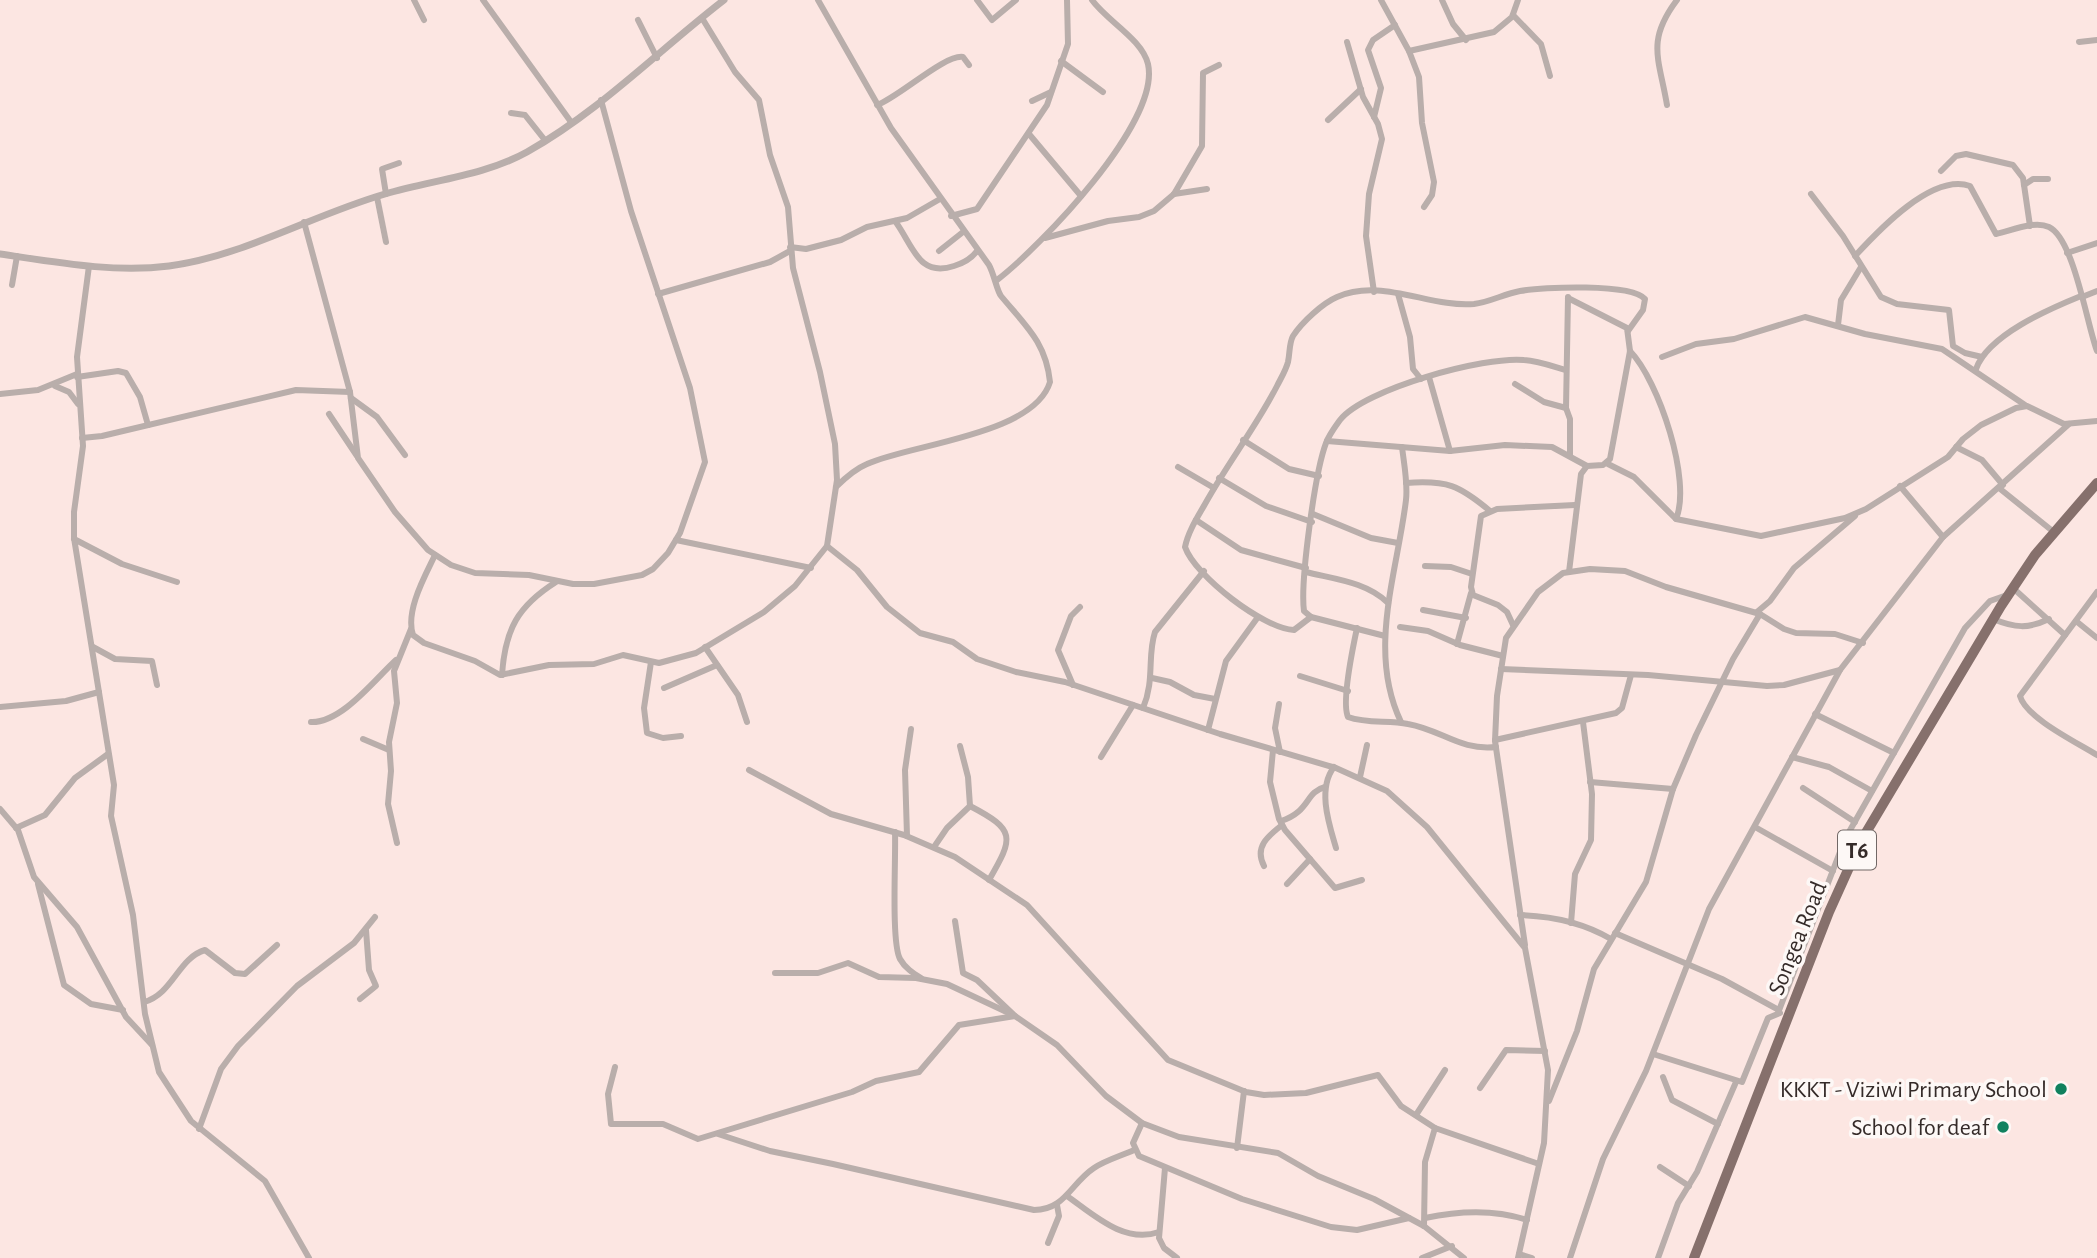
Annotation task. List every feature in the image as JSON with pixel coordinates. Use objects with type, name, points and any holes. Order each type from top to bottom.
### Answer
[{"type":"highway","name":"Songea Road","points":[[1694,1258],[1782,1012],[1861,841],[2011,591],[2097,483]]},
{"type":"street","points":[[414,0],[424,20]]},
{"type":"street","points":[[483,0],[571,122]]},
{"type":"street","points":[[0,254],[89,266],[159,267],[184,263],[239,248],[386,194],[467,175],[527,152],[657,58],[724,0]]},
{"type":"street","points":[[818,0],[877,105],[997,280],[1000,295],[1036,336],[1049,375],[1048,390],[1027,412],[930,447],[866,464],[836,487]]},
{"type":"street","points":[[976,0],[992,20],[1016,0]]},
{"type":"street","points":[[951,216],[977,209],[1047,105],[1068,40],[1067,0]]},
{"type":"street","points":[[997,280],[1043,239],[1081,196],[1115,155],[1132,125],[1149,74],[1143,52],[1092,0]]},
{"type":"street","points":[[1381,0],[1409,51],[1419,77],[1422,123],[1433,168],[1432,195],[1424,207]]},
{"type":"street","points":[[1441,0],[1465,40]]},
{"type":"street","points":[[1409,51],[1494,32],[1513,15],[1518,0]]},
{"type":"street","points":[[1667,105],[1656,44],[1661,21],[1677,0]]},
{"type":"street","points":[[1513,15],[1541,44],[1550,76]]},
{"type":"street","points":[[411,629],[413,635],[424,643],[475,661],[502,675],[549,665],[594,664],[623,655],[651,662],[680,659],[764,612],[811,568],[827,546],[836,487],[835,444],[790,249],[788,207],[770,155],[759,100],[735,72],[702,18]]},
{"type":"street","points":[[638,20],[657,58]]},
{"type":"street","points":[[1374,117],[1381,88],[1368,50],[1373,40],[1395,25]]},
{"type":"street","points":[[2079,42],[2097,40]]},
{"type":"street","points":[[1347,42],[1360,89],[1382,139],[1370,194],[1366,236],[1374,292]]},
{"type":"street","points":[[877,105],[909,88],[954,57],[963,57],[969,65]]},
{"type":"street","points":[[1061,61],[1103,92]]},
{"type":"street","points":[[1043,239],[1154,211],[1174,194],[1202,146],[1203,73],[1219,65]]},
{"type":"street","points":[[1328,120],[1360,89]]},
{"type":"street","points":[[1032,101],[1051,92]]},
{"type":"street","points":[[329,414],[363,468],[403,522],[435,555],[463,571],[529,575],[556,582],[594,584],[642,575],[659,563],[676,540],[705,463],[690,388],[609,137],[601,100]]},
{"type":"street","points":[[511,113],[525,115],[544,139]]},
{"type":"street","points":[[1029,134],[1081,196]]},
{"type":"street","points":[[1941,171],[1956,156],[1966,154],[2013,165],[2020,171],[2024,185],[2030,226]]},
{"type":"street","points":[[386,194],[382,169],[399,163]]},
{"type":"street","points":[[2024,185],[2033,179],[2048,179]]},
{"type":"street","points":[[1855,256],[1898,214],[1938,188],[1970,186],[1996,234],[2030,226],[2050,227],[2059,235],[2097,351]]},
{"type":"street","points":[[1174,194],[1207,189]]},
{"type":"street","points":[[1811,194],[1886,301],[1949,310],[1953,346],[1965,353],[1982,357]]},
{"type":"street","points":[[377,197],[386,242]]},
{"type":"street","points":[[658,294],[770,262],[790,249],[813,248],[841,240],[867,227],[895,221],[940,199]]},
{"type":"street","points":[[895,221],[925,265],[934,270],[968,260],[977,251]]},
{"type":"street","points":[[304,222],[351,395],[358,457]]},
{"type":"street","points":[[939,251],[963,232]]},
{"type":"street","points":[[2067,253],[2097,243]]},
{"type":"street","points":[[12,285],[17,256]]},
{"type":"street","points":[[89,266],[77,376],[82,438],[74,539],[114,785],[111,816],[133,915],[152,1046],[164,1082],[199,1129],[265,1181],[309,1258]]},
{"type":"street","points":[[1838,325],[1841,300],[1861,267]]},
{"type":"street","points":[[1568,288],[1566,408],[1570,419],[1570,456]]},
{"type":"street","points":[[1311,617],[1294,630],[1284,630],[1258,617],[1239,606],[1204,571],[1185,547],[1219,478],[1285,369],[1293,335],[1338,297],[1374,292],[1460,305],[1493,300],[1519,291],[1568,288],[1619,289],[1641,294],[1646,303],[1628,331]]},
{"type":"street","points":[[1976,369],[1982,357],[2016,325],[2097,291]]},
{"type":"street","points":[[1398,294],[1408,327],[1413,369],[1425,378],[1450,451]]},
{"type":"street","points":[[1568,298],[1622,324],[1628,331],[1630,351],[1608,464]]},
{"type":"street","points":[[1662,358],[1696,344],[1734,339],[1802,317],[1865,334],[1942,349],[1976,369],[1997,388],[2027,406],[2069,424],[2097,421]]},
{"type":"street","points":[[1630,351],[1654,384],[1668,424],[1680,491],[1679,511],[1675,519]]},
{"type":"street","points":[[1385,636],[1311,617],[1306,614],[1303,604],[1313,514],[1327,441],[1348,411],[1396,387],[1425,378],[1470,366],[1524,359],[1566,369]]},
{"type":"street","points":[[0,394],[55,386],[77,376],[118,371],[126,373],[140,397],[148,425]]},
{"type":"street","points":[[1515,384],[1544,402],[1566,408]]},
{"type":"street","points":[[55,386],[69,393],[79,406]]},
{"type":"street","points":[[82,438],[102,436],[296,390],[351,395],[377,417],[405,455]]},
{"type":"street","points":[[1547,1107],[1577,1031],[1594,969],[1646,882],[1673,789],[1722,682],[1759,613],[1794,568],[1859,512],[1948,457],[1980,425],[2027,406]]},
{"type":"street","points":[[1570,1258],[1603,1159],[1653,1054],[1713,901],[1840,670],[1943,537],[2069,424]]},
{"type":"street","points":[[1244,440],[1278,464],[1319,476]]},
{"type":"street","points":[[1327,441],[1450,451],[1531,445],[1552,447],[1587,466],[1608,464],[1634,477],[1675,519],[1761,536],[1859,512]]},
{"type":"street","points":[[1401,723],[1393,706],[1385,636],[1406,484],[1402,447]]},
{"type":"street","points":[[1956,447],[1982,460],[2001,487],[2055,533]]},
{"type":"street","points":[[1569,572],[1575,505],[1581,474],[1587,466]]},
{"type":"street","points":[[1178,467],[1214,488]]},
{"type":"street","points":[[1219,478],[1266,506],[1312,523]]},
{"type":"street","points":[[1406,484],[1433,482],[1452,485],[1469,493],[1490,510]]},
{"type":"street","points":[[1900,486],[1943,537]]},
{"type":"street","points":[[1457,644],[1472,591],[1478,528],[1482,516],[1490,510],[1575,505]]},
{"type":"street","points":[[1313,514],[1371,538],[1398,543]]},
{"type":"street","points":[[1196,520],[1241,551],[1363,586],[1378,593],[1388,603]]},
{"type":"street","points":[[74,539],[122,564],[177,582]]},
{"type":"street","points":[[676,540],[811,568]]},
{"type":"street","points":[[827,546],[857,569],[887,607],[912,628],[953,642],[977,659],[1016,672],[1073,685],[1208,730],[1334,767],[1387,790],[1427,827],[1525,948]]},
{"type":"street","points":[[397,843],[388,817],[391,771],[389,750],[396,716],[394,671],[411,629],[416,601],[435,555]]},
{"type":"street","points":[[1425,566],[1451,567],[1472,574]]},
{"type":"street","points":[[1532,1258],[1519,1256],[1539,1164],[1547,1107],[1548,1070],[1525,948],[1495,743],[1506,638],[1538,592],[1569,572],[1590,569],[1625,571],[1666,587],[1759,613],[1784,629],[1796,633],[1835,634],[1863,643]]},
{"type":"street","points":[[1143,708],[1152,678],[1151,643],[1155,632],[1204,571]]},
{"type":"street","points":[[502,675],[506,645],[516,616],[534,595],[556,582]]},
{"type":"street","points":[[1472,591],[1478,598],[1498,605],[1507,612],[1513,625]]},
{"type":"street","points":[[1653,1054],[1736,1082],[1744,1080],[1768,1018],[1782,1012],[1833,870],[1855,822],[1965,628],[1990,601],[2011,591],[2049,619],[2065,635]]},
{"type":"street","points":[[2097,592],[2023,691],[2022,704],[2097,755]]},
{"type":"street","points":[[1073,685],[1058,650],[1072,616],[1080,607]]},
{"type":"street","points":[[1423,610],[1466,618]]},
{"type":"street","points":[[1208,730],[1226,661],[1258,617]]},
{"type":"street","points":[[1993,619],[2019,628],[2031,627],[2049,619]]},
{"type":"street","points":[[2076,621],[2097,638]]},
{"type":"street","points":[[1400,627],[1428,631],[1457,644],[1503,656]]},
{"type":"street","points":[[1357,628],[1345,707],[1348,717],[1401,723],[1443,733],[1461,746],[1495,743],[1607,717],[1622,708],[1631,676]]},
{"type":"street","points":[[93,647],[115,659],[152,661],[157,685]]},
{"type":"street","points":[[705,647],[738,695],[747,722]]},
{"type":"street","points":[[311,722],[333,716],[374,684],[397,659]]},
{"type":"street","points":[[651,662],[644,708],[647,733],[663,738],[681,736]]},
{"type":"street","points":[[664,688],[718,666]]},
{"type":"street","points":[[1501,669],[1784,685],[1840,670]]},
{"type":"street","points":[[1300,676],[1348,691]]},
{"type":"street","points":[[1152,678],[1170,682],[1194,695],[1215,699]]},
{"type":"street","points":[[0,706],[66,701],[99,692]]},
{"type":"street","points":[[1279,704],[1275,728],[1276,751],[1270,782],[1281,823],[1335,888],[1362,880]]},
{"type":"street","points":[[1101,757],[1133,705]]},
{"type":"street","points":[[1815,715],[1894,753]]},
{"type":"street","points":[[1571,923],[1575,874],[1591,840],[1590,782],[1583,722]]},
{"type":"street","points":[[907,836],[905,770],[911,729]]},
{"type":"street","points":[[363,739],[389,750]]},
{"type":"street","points":[[1360,777],[1367,745]]},
{"type":"street","points":[[960,746],[968,777],[970,806]]},
{"type":"street","points":[[16,828],[46,815],[75,778],[108,754]]},
{"type":"street","points":[[1791,757],[1829,768],[1872,791]]},
{"type":"street","points":[[1334,767],[1325,780],[1325,787],[1336,848]]},
{"type":"street","points":[[748,770],[831,814],[895,832],[934,847],[1027,905],[1168,1060],[1244,1091],[1264,1095],[1306,1093],[1373,1074],[1381,1077],[1401,1106],[1434,1128],[1539,1164]]},
{"type":"street","points":[[1590,782],[1673,789]]},
{"type":"street","points":[[1264,866],[1261,847],[1281,823],[1300,814],[1314,792],[1325,787]]},
{"type":"street","points":[[1803,788],[1855,822]]},
{"type":"street","points":[[934,847],[947,828],[970,806]]},
{"type":"street","points":[[970,806],[998,823],[1008,837],[1008,847],[989,880]]},
{"type":"street","points":[[0,809],[16,828],[38,882],[64,985],[91,1004],[123,1010]]},
{"type":"street","points":[[1755,827],[1833,870]]},
{"type":"street","points":[[895,832],[895,933],[898,954],[905,966],[922,979]]},
{"type":"street","points":[[1287,884],[1310,859]]},
{"type":"street","points":[[38,882],[77,927],[123,1010],[139,1034],[152,1046]]},
{"type":"street","points":[[1520,915],[1558,919],[1613,936],[1688,964],[1782,1012]]},
{"type":"street","points":[[199,1129],[221,1069],[238,1046],[297,986],[343,954],[375,917]]},
{"type":"street","points":[[955,921],[963,974],[987,988],[1015,1016]]},
{"type":"street","points":[[360,999],[376,986],[369,970],[366,930]]},
{"type":"street","points":[[144,1002],[170,987],[197,952],[205,950],[235,973],[245,974],[277,945]]},
{"type":"street","points":[[775,973],[818,973],[848,963],[879,977],[922,979],[947,984],[1015,1016],[1057,1045],[1106,1096],[1142,1123],[1170,1135],[1278,1153],[1318,1176],[1374,1199],[1409,1218],[1424,1222],[1464,1258]]},
{"type":"street","points":[[615,1067],[608,1094],[611,1124],[651,1122],[698,1139],[800,1105],[852,1092],[876,1081],[919,1072],[959,1025],[1015,1016]]},
{"type":"street","points":[[1479,1088],[1506,1050],[1545,1051]]},
{"type":"street","points":[[1416,1115],[1445,1070]]},
{"type":"street","points":[[1663,1077],[1672,1100],[1718,1124]]},
{"type":"street","points":[[1658,1258],[1678,1203],[1689,1186],[1736,1082]]},
{"type":"street","points":[[1237,1148],[1244,1091]]},
{"type":"street","points":[[1142,1123],[1133,1143],[1134,1150],[1144,1159],[1242,1199],[1331,1227],[1357,1230],[1409,1218]]},
{"type":"street","points":[[1424,1222],[1424,1162],[1434,1128]]},
{"type":"street","points":[[718,1134],[800,1159],[833,1164],[1034,1210],[1057,1205],[1096,1167],[1134,1150]]},
{"type":"street","points":[[1660,1167],[1689,1186]]},
{"type":"street","points":[[1165,1168],[1158,1232],[1161,1244],[1177,1258]]},
{"type":"street","points":[[1068,1196],[1125,1233],[1138,1236],[1158,1232]]},
{"type":"street","points":[[1048,1243],[1059,1216],[1057,1205]]},
{"type":"street","points":[[1424,1222],[1463,1213],[1500,1214],[1527,1220]]},
{"type":"street","points":[[1422,1258],[1452,1246]]},
{"type":"place","name":"KKKT - Viziwi Primary School","points":[[2061,1089]]},
{"type":"place","name":"School for deaf","points":[[2003,1127]]}]
